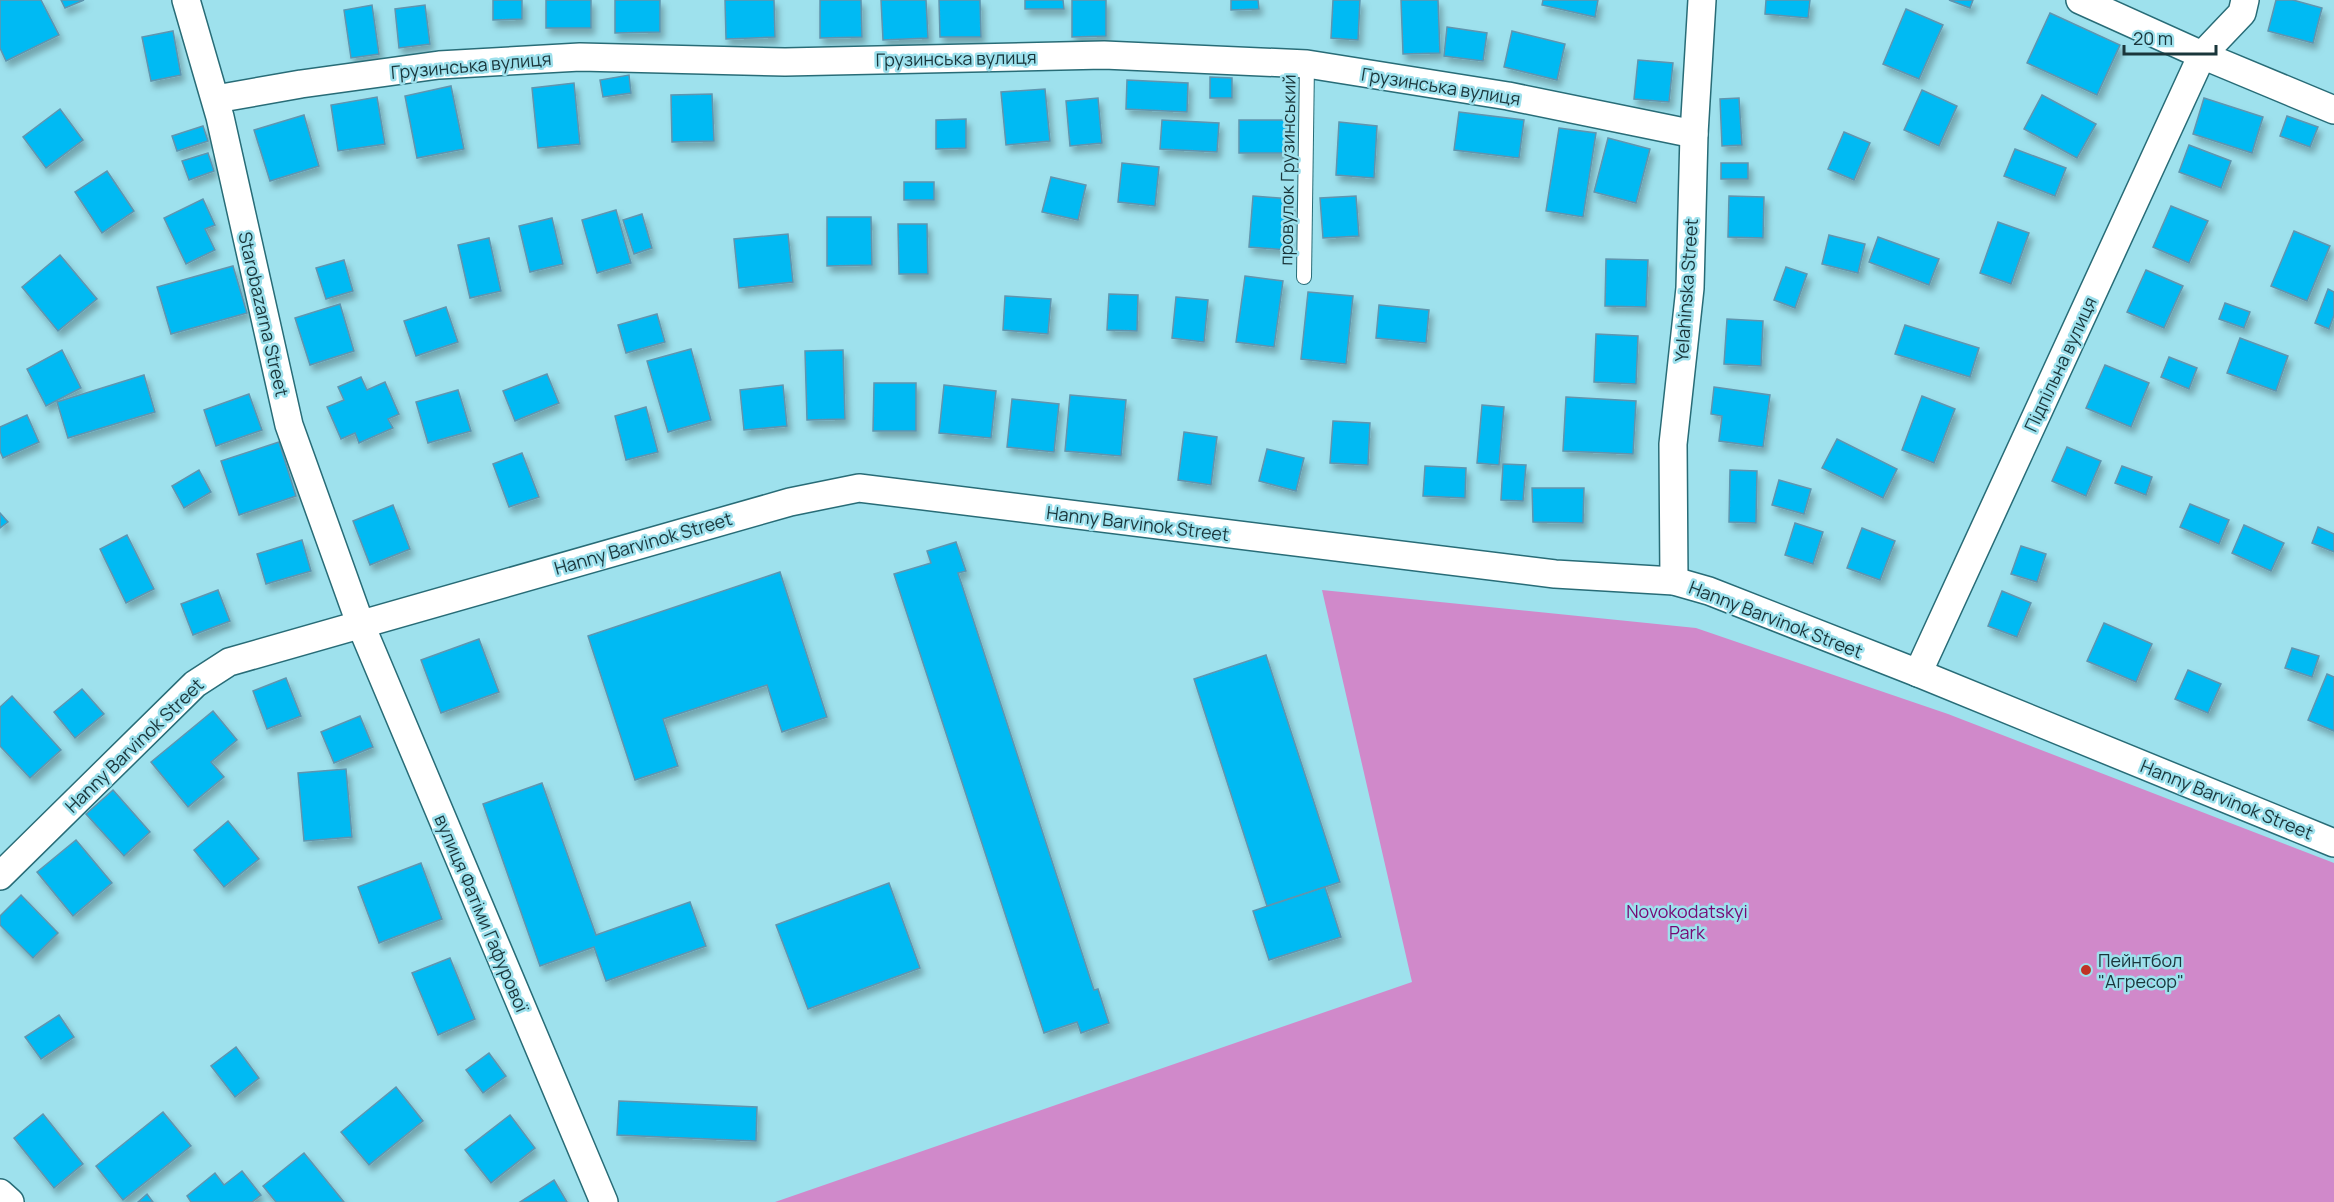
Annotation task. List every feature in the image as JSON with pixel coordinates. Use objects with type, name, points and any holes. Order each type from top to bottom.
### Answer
[{"type":"street","name":"Starobazarna Street","points":[[186,0],[216,99],[289,424],[360,623]]},
{"type":"street","name":"Yelahinska Street","points":[[1674,581],[1673,444],[1690,288],[1694,134],[1702,0]]},
{"type":"street","points":[[2080,0],[2202,56],[2334,110]]},
{"type":"street","name":"Підпільна вулиця","points":[[1918,673],[2202,56],[2242,13],[2245,0]]},
{"type":"street","name":"Грузинська вулиця","points":[[216,99],[301,84],[439,65],[580,57],[785,62],[1104,55],[1307,64],[1508,96],[1694,134]]},
{"type":"street","name":"Hanny Barvinok Street","points":[[0,876],[195,684],[229,662],[790,502],[859,488],[1555,574],[1674,581],[1708,591],[1918,673],[2334,843]]},
{"type":"street","name":"вулиця Фатіми Гафурової","points":[[360,623],[604,1202]]},
{"type":"street","points":[[0,1192],[10,1202]]},
{"type":"lane","name":"провулок Грузинський","points":[[1304,277],[1307,64]]},
{"type":"green space","name":"Novokodatskyi Park","points":[[1322,590],[1696,628],[1948,714],[2334,863],[2334,1202],[775,1202],[1412,982]]},
{"type":"building","points":[[0,0],[41,0],[59,35],[6,61],[0,48]]},
{"type":"building","points":[[61,0],[84,0],[65,8]]},
{"type":"building","points":[[493,0],[522,0],[522,19],[493,20]]},
{"type":"building","points":[[546,0],[591,0],[591,28],[546,28]]},
{"type":"building","points":[[615,0],[660,0],[660,32],[615,33]]},
{"type":"building","points":[[725,0],[774,0],[775,37],[726,39]]},
{"type":"building","points":[[820,0],[861,0],[862,37],[820,38]]},
{"type":"building","points":[[881,0],[926,0],[928,38],[883,40]]},
{"type":"building","points":[[939,0],[980,0],[981,37],[940,37]]},
{"type":"building","points":[[1025,0],[1063,0],[1064,9],[1025,9]]},
{"type":"building","points":[[1072,0],[1106,0],[1106,36],[1072,37]]},
{"type":"building","points":[[1231,0],[1258,0],[1259,9],[1231,10]]},
{"type":"building","points":[[1333,0],[1360,0],[1358,40],[1331,38]]},
{"type":"building","points":[[1401,0],[1438,0],[1440,53],[1403,54]]},
{"type":"building","points":[[1543,0],[1598,0],[1595,17],[1542,5]]},
{"type":"building","points":[[1766,0],[1810,0],[1808,18],[1765,14]]},
{"type":"building","points":[[1949,0],[1973,0],[1970,8]]},
{"type":"building","points":[[2276,0],[2293,0],[2322,8],[2313,43],[2268,31]]},
{"type":"building","points":[[372,5],[379,54],[351,58],[344,10]]},
{"type":"building","points":[[425,5],[430,44],[399,48],[395,9]]},
{"type":"building","points":[[1906,9],[1943,25],[1919,79],[1883,64]]},
{"type":"building","points":[[2050,13],[2120,45],[2097,95],[2027,63]]},
{"type":"building","points":[[1447,27],[1487,33],[1483,61],[1444,56]]},
{"type":"building","points":[[173,31],[181,75],[151,81],[142,37]]},
{"type":"building","points":[[1512,31],[1565,44],[1557,80],[1504,67]]},
{"type":"building","points":[[1638,60],[1673,63],[1669,102],[1634,99]]},
{"type":"building","points":[[629,75],[631,93],[603,97],[600,80]]},
{"type":"building","points":[[1210,77],[1232,78],[1232,98],[1210,98]]},
{"type":"building","points":[[1127,80],[1188,83],[1187,112],[1126,109]]},
{"type":"building","points":[[574,83],[580,144],[538,148],[532,88]]},
{"type":"building","points":[[451,86],[464,149],[417,158],[405,96]]},
{"type":"building","points":[[1045,89],[1050,141],[1006,145],[1001,92]]},
{"type":"building","points":[[1922,90],[1957,106],[1939,146],[1904,130]]},
{"type":"building","points":[[712,94],[714,141],[672,142],[671,95]]},
{"type":"building","points":[[2042,95],[2096,124],[2077,158],[2024,129]]},
{"type":"building","points":[[377,97],[385,144],[338,151],[331,105]]},
{"type":"building","points":[[1098,98],[1102,143],[1070,146],[1066,101]]},
{"type":"building","points":[[1739,98],[1742,145],[1722,146],[1720,99]]},
{"type":"building","points":[[2204,98],[2263,117],[2252,153],[2193,134]]},
{"type":"building","points":[[60,109],[83,140],[46,168],[23,137]]},
{"type":"building","points":[[1459,112],[1524,120],[1519,158],[1454,150]]},
{"type":"building","points":[[304,115],[319,166],[270,181],[254,130]]},
{"type":"building","points":[[2287,116],[2318,127],[2310,147],[2280,136]]},
{"type":"building","points":[[966,119],[966,148],[936,149],[936,120]]},
{"type":"building","points":[[1162,120],[1219,123],[1217,152],[1160,149]]},
{"type":"building","points":[[1239,120],[1286,120],[1286,153],[1239,153]]},
{"type":"building","points":[[1339,122],[1377,126],[1374,178],[1336,175]]},
{"type":"building","points":[[203,126],[208,141],[177,151],[172,136]]},
{"type":"building","points":[[1559,128],[1596,133],[1583,217],[1546,211]]},
{"type":"building","points":[[1844,132],[1870,143],[1854,180],[1828,169]]},
{"type":"building","points":[[1608,138],[1650,149],[1636,203],[1594,192]]},
{"type":"building","points":[[2189,145],[2231,161],[2221,188],[2179,172]]},
{"type":"building","points":[[2015,149],[2066,168],[2055,196],[2004,176]]},
{"type":"building","points":[[208,153],[214,171],[189,180],[182,161]]},
{"type":"building","points":[[1122,163],[1159,167],[1155,206],[1118,202]]},
{"type":"building","points":[[1721,163],[1748,163],[1748,179],[1721,179]]},
{"type":"building","points":[[107,171],[134,211],[102,233],[75,192]]},
{"type":"building","points":[[1051,177],[1086,185],[1078,220],[1042,212]]},
{"type":"building","points":[[904,182],[934,182],[934,200],[904,200]]},
{"type":"building","points":[[1253,196],[1292,199],[1288,250],[1249,247]]},
{"type":"building","points":[[1356,196],[1359,236],[1323,238],[1320,198]]},
{"type":"building","points":[[1729,196],[1764,197],[1763,238],[1728,237]]},
{"type":"building","points":[[203,199],[215,225],[205,229],[215,250],[186,264],[164,218]]},
{"type":"building","points":[[2171,206],[2208,221],[2189,263],[2153,247]]},
{"type":"building","points":[[616,210],[631,263],[597,273],[582,220]]},
{"type":"building","points":[[642,214],[652,248],[634,254],[623,220]]},
{"type":"building","points":[[827,217],[871,217],[872,265],[827,266]]},
{"type":"building","points":[[552,218],[563,264],[530,272],[519,226]]},
{"type":"building","points":[[1998,222],[2029,233],[2011,284],[1980,273]]},
{"type":"building","points":[[898,224],[927,224],[928,274],[899,274]]},
{"type":"building","points":[[2294,231],[2330,246],[2307,301],[2271,286]]},
{"type":"building","points":[[788,234],[793,282],[739,288],[734,239]]},
{"type":"building","points":[[1829,235],[1865,244],[1858,273],[1822,264]]},
{"type":"building","points":[[1878,237],[1939,259],[1929,285],[1869,262]]},
{"type":"building","points":[[489,238],[501,291],[470,298],[458,245]]},
{"type":"building","points":[[60,255],[97,299],[58,331],[22,287]]},
{"type":"building","points":[[1606,259],[1648,260],[1646,307],[1605,306]]},
{"type":"building","points":[[344,260],[353,291],[326,299],[316,268]]},
{"type":"building","points":[[233,266],[247,313],[171,334],[157,287]]},
{"type":"building","points":[[1786,267],[1807,274],[1795,308],[1774,300]]},
{"type":"building","points":[[2146,270],[2183,286],[2164,328],[2127,312]]},
{"type":"building","points":[[1245,276],[1283,281],[1274,347],[1236,342]]},
{"type":"building","points":[[2328,289],[2334,292],[2334,315],[2329,329],[2315,323]]},
{"type":"building","points":[[1308,292],[1353,296],[1346,364],[1301,359]]},
{"type":"building","points":[[1109,294],[1138,295],[1137,331],[1107,330]]},
{"type":"building","points":[[1005,296],[1051,299],[1048,334],[1003,330]]},
{"type":"building","points":[[1176,297],[1208,300],[1204,342],[1172,338]]},
{"type":"building","points":[[2225,303],[2250,312],[2244,328],[2219,319]]},
{"type":"building","points":[[340,304],[354,351],[310,365],[295,318]]},
{"type":"building","points":[[1379,305],[1429,310],[1426,343],[1376,338]]},
{"type":"building","points":[[446,307],[458,342],[416,356],[404,321]]},
{"type":"building","points":[[657,314],[665,342],[626,353],[618,325]]},
{"type":"building","points":[[1727,319],[1763,321],[1761,366],[1724,364]]},
{"type":"building","points":[[1905,325],[1979,348],[1970,377],[1895,354]]},
{"type":"building","points":[[1596,334],[1638,336],[1636,384],[1594,382]]},
{"type":"building","points":[[2240,338],[2288,356],[2276,391],[2227,373]]},
{"type":"building","points":[[691,349],[711,420],[668,432],[647,361]]},
{"type":"building","points":[[62,350],[81,388],[46,406],[27,369]]},
{"type":"building","points":[[843,350],[845,419],[807,420],[805,351]]},
{"type":"building","points":[[2169,357],[2197,368],[2189,389],[2161,377]]},
{"type":"building","points":[[2105,365],[2149,383],[2131,427],[2086,408]]},
{"type":"building","points":[[547,374],[559,403],[515,421],[503,391]]},
{"type":"building","points":[[144,375],[155,412],[68,438],[57,402]]},
{"type":"building","points":[[361,377],[367,390],[385,382],[399,414],[388,419],[393,428],[359,443],[355,433],[341,439],[327,407],[344,400],[338,387]]},
{"type":"building","points":[[874,383],[916,383],[916,431],[873,431]]},
{"type":"building","points":[[783,385],[787,426],[744,430],[740,390]]},
{"type":"building","points":[[944,385],[996,391],[991,438],[939,433]]},
{"type":"building","points":[[1714,387],[1770,395],[1763,447],[1719,441],[1722,416],[1711,414]]},
{"type":"building","points":[[458,390],[471,431],[428,443],[416,402]]},
{"type":"building","points":[[249,394],[262,430],[216,446],[204,410]]},
{"type":"building","points":[[1070,395],[1126,400],[1121,456],[1065,451]]},
{"type":"building","points":[[1922,396],[1955,409],[1934,463],[1902,450]]},
{"type":"building","points":[[1566,397],[1636,401],[1633,454],[1563,451]]},
{"type":"building","points":[[1012,399],[1059,404],[1054,452],[1007,447]]},
{"type":"building","points":[[1482,405],[1504,407],[1499,465],[1477,463]]},
{"type":"building","points":[[646,407],[658,452],[626,460],[615,416]]},
{"type":"building","points":[[27,415],[39,442],[3,458],[0,451],[0,427]]},
{"type":"building","points":[[1333,421],[1370,423],[1368,465],[1330,463]]},
{"type":"building","points":[[1184,432],[1217,437],[1211,485],[1178,480]]},
{"type":"building","points":[[1837,439],[1897,469],[1883,498],[1822,468]]},
{"type":"building","points":[[279,442],[296,496],[239,515],[221,461]]},
{"type":"building","points":[[2067,447],[2101,461],[2086,496],[2052,481]]},
{"type":"building","points":[[1267,449],[1304,458],[1296,491],[1259,481]]},
{"type":"building","points":[[522,453],[539,497],[509,507],[493,464]]},
{"type":"building","points":[[1503,464],[1526,465],[1523,501],[1501,500]]},
{"type":"building","points":[[1425,466],[1466,468],[1465,498],[1423,496]]},
{"type":"building","points":[[2122,466],[2152,477],[2146,495],[2115,483]]},
{"type":"building","points":[[199,470],[211,492],[184,508],[172,486]]},
{"type":"building","points":[[1730,470],[1757,471],[1756,523],[1729,522]]},
{"type":"building","points":[[1779,480],[1811,489],[1804,514],[1772,505]]},
{"type":"building","points":[[1532,488],[1584,488],[1583,523],[1533,522]]},
{"type":"building","points":[[2190,504],[2229,520],[2219,544],[2180,527]]},
{"type":"building","points":[[393,505],[410,549],[370,565],[353,521]]},
{"type":"building","points":[[0,513],[8,522],[0,528]]},
{"type":"building","points":[[1795,523],[1823,532],[1813,564],[1785,555]]},
{"type":"building","points":[[2244,525],[2284,543],[2271,571],[2232,553]]},
{"type":"building","points":[[2318,527],[2334,534],[2334,552],[2312,543]]},
{"type":"building","points":[[1862,528],[1895,541],[1880,580],[1847,568]]},
{"type":"building","points":[[127,535],[154,589],[126,603],[100,549]]},
{"type":"building","points":[[302,540],[311,571],[266,584],[257,554]]},
{"type":"building","points":[[956,542],[966,571],[958,573],[1094,990],[1098,989],[1109,1023],[1081,1033],[1077,1022],[1044,1033],[894,574],[931,563],[927,551]]},
{"type":"building","points":[[2021,546],[2046,554],[2037,582],[2011,574]]},
{"type":"building","points":[[780,572],[827,717],[782,732],[767,685],[663,719],[678,766],[635,780],[588,636]]},
{"type":"building","points":[[218,590],[230,621],[193,635],[181,604]]},
{"type":"building","points":[[2002,591],[2031,603],[2017,637],[1988,626]]},
{"type":"building","points":[[2104,623],[2152,644],[2136,682],[2087,661]]},
{"type":"building","points":[[479,639],[499,692],[441,713],[421,660]]},
{"type":"building","points":[[2292,648],[2319,656],[2312,677],[2285,668]]},
{"type":"building","points":[[1266,655],[1340,882],[1267,906],[1194,679]]},
{"type":"building","points":[[2188,670],[2221,684],[2208,713],[2175,699]]},
{"type":"building","points":[[2327,674],[2334,677],[2334,731],[2308,720]]},
{"type":"building","points":[[286,678],[301,716],[267,729],[253,691]]},
{"type":"building","points":[[82,689],[104,714],[75,738],[54,712]]},
{"type":"building","points":[[12,696],[61,750],[30,778],[0,746],[0,707]]},
{"type":"building","points":[[213,711],[237,740],[211,762],[224,777],[188,807],[151,762]]},
{"type":"building","points":[[360,716],[373,747],[334,763],[321,732]]},
{"type":"building","points":[[346,769],[352,837],[304,841],[298,773]]},
{"type":"building","points":[[542,783],[596,935],[690,902],[706,946],[606,981],[594,947],[540,966],[483,804]]},
{"type":"building","points":[[113,790],[150,832],[124,856],[86,814]]},
{"type":"building","points":[[228,821],[259,859],[224,887],[194,850]]},
{"type":"building","points":[[76,840],[112,883],[73,916],[37,872]]},
{"type":"building","points":[[421,863],[442,919],[379,943],[358,887]]},
{"type":"building","points":[[889,883],[920,968],[808,1009],[776,925]]},
{"type":"building","points":[[1325,887],[1341,937],[1269,960],[1253,911]]},
{"type":"building","points":[[21,895],[58,933],[33,958],[0,925],[0,916]]},
{"type":"building","points":[[450,958],[475,1019],[438,1035],[412,973]]},
{"type":"building","points":[[59,1015],[74,1037],[41,1059],[25,1037]]},
{"type":"building","points":[[236,1047],[259,1078],[235,1097],[211,1066]]},
{"type":"building","points":[[489,1053],[506,1076],[483,1093],[466,1070]]},
{"type":"building","points":[[396,1087],[423,1121],[369,1165],[341,1132]]},
{"type":"building","points":[[619,1101],[757,1107],[756,1141],[617,1135]]},
{"type":"building","points":[[163,1112],[191,1146],[123,1200],[96,1166]]},
{"type":"building","points":[[43,1114],[83,1164],[54,1188],[14,1138]]},
{"type":"building","points":[[510,1115],[535,1148],[491,1183],[465,1150]]},
{"type":"building","points":[[304,1153],[344,1202],[276,1202],[263,1186]]},
{"type":"building","points":[[242,1171],[261,1195],[252,1202],[191,1202],[187,1196],[215,1173],[224,1185]]},
{"type":"building","points":[[554,1180],[567,1202],[520,1202]]},
{"type":"building","points":[[147,1194],[153,1202],[138,1202]]},
{"type":"place","name":"Пейнтбол \"Агресор\"","points":[[2086,970]]}]
